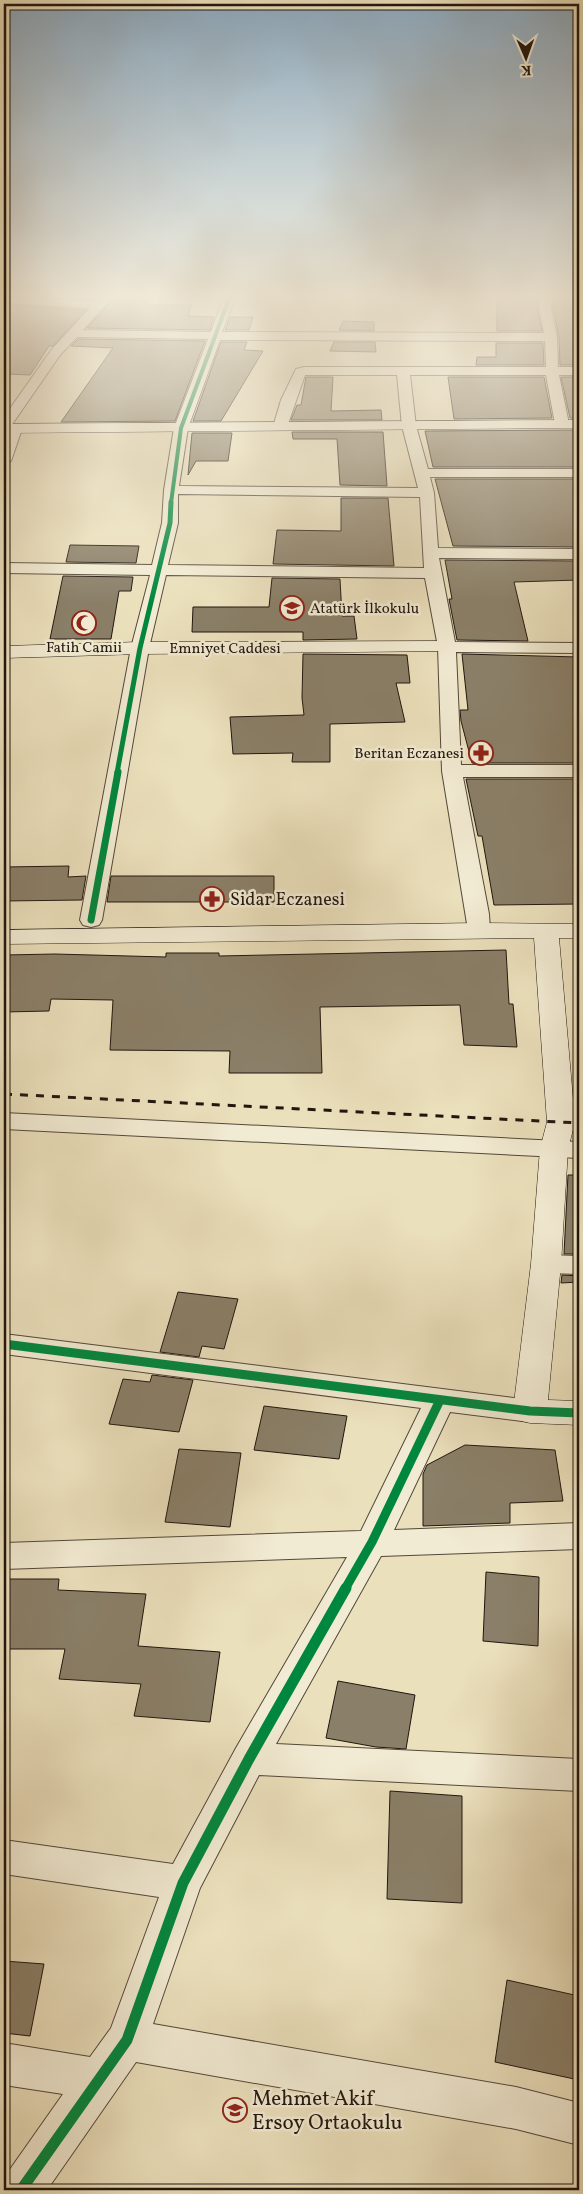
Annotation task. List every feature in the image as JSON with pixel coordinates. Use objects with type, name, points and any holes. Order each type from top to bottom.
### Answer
[{"type":"street","points":[[4,461],[8,428],[27,398]]},
{"type":"street","points":[[91,920],[140,648],[156,571],[170,523],[171,490],[182,428],[193,398]]},
{"type":"street","points":[[280,427],[289,398]]},
{"type":"street","points":[[406,398],[409,426],[426,493],[432,573],[447,647],[452,771],[478,922]]},
{"type":"street","points":[[557,398],[562,424]]},
{"type":"street","points":[[8,428],[579,424]]},
{"type":"street","points":[[422,473],[579,473]]},
{"type":"street","points":[[171,490],[426,493]]},
{"type":"street","points":[[432,554],[579,554]]},
{"type":"street","points":[[4,568],[432,573]]},
{"type":"street","points":[[447,647],[579,648]]},
{"type":"street","name":"Emniyet Caddesi","points":[[4,652],[140,648],[447,647]]},
{"type":"street","points":[[452,771],[579,771]]},
{"type":"street","points":[[4,938],[478,922],[579,915]]},
{"type":"street","points":[[4,921],[478,922],[546,930],[579,931]]},
{"type":"street","points":[[530,1411],[546,1264],[566,1149],[561,1122],[546,930]]},
{"type":"street","points":[[4,1120],[566,1149]]},
{"type":"street","points":[[546,1264],[579,1265]]},
{"type":"street","points":[[4,1344],[530,1411],[579,1413]]},
{"type":"street","points":[[21,2190],[127,2040],[183,1883],[250,1759],[372,1542],[440,1400]]},
{"type":"street","points":[[4,1556],[579,1536]]},
{"type":"street","points":[[250,1759],[579,1775]]},
{"type":"street","points":[[4,1857],[183,1883]]},
{"type":"street","points":[[127,2040],[516,2108],[579,2124]]},
{"type":"street","points":[[4,2064],[100,2079]]},
{"type":"building","points":[[78,398],[183,398],[175,421],[61,422]]},
{"type":"building","points":[[201,398],[235,398],[221,421],[193,421]]},
{"type":"building","points":[[302,398],[332,398],[331,411],[381,410],[382,420],[291,420],[297,405],[301,405]]},
{"type":"building","points":[[451,398],[548,398],[552,418],[454,419]]},
{"type":"building","points":[[566,398],[579,398],[579,418],[570,418]]},
{"type":"building","points":[[579,430],[579,467],[433,467],[425,431]]},
{"type":"building","points":[[292,432],[383,432],[387,486],[340,485],[337,439],[293,439]]},
{"type":"building","points":[[192,433],[232,433],[228,461],[196,461],[188,475]]},
{"type":"building","points":[[435,479],[579,479],[579,547],[453,546]]},
{"type":"building","points":[[341,498],[388,498],[394,566],[273,564],[277,530],[341,531]]},
{"type":"building","points":[[70,545],[139,546],[136,563],[66,562]]},
{"type":"building","points":[[445,560],[579,561],[579,580],[514,582],[528,641],[457,640],[449,599],[452,599]]},
{"type":"building","points":[[63,576],[133,577],[131,591],[119,591],[111,639],[50,639]]},
{"type":"building","points":[[272,578],[340,579],[342,616],[354,616],[357,639],[303,640],[303,632],[192,632],[193,607],[269,607]]},
{"type":"building","points":[[303,654],[407,655],[410,683],[396,683],[405,722],[330,724],[330,762],[292,762],[293,753],[233,754],[230,717],[304,715],[302,698]]},
{"type":"building","points":[[462,654],[579,657],[579,763],[472,763],[461,721],[460,710],[468,710]]},
{"type":"building","points":[[466,779],[579,779],[579,904],[494,905],[482,836],[478,836]]},
{"type":"building","points":[[69,866],[68,877],[86,876],[82,900],[4,901],[4,867]]},
{"type":"building","points":[[111,876],[274,876],[274,902],[107,902]]},
{"type":"building","points":[[506,950],[509,1004],[513,1004],[517,1047],[464,1045],[460,1005],[320,1007],[322,1073],[229,1073],[230,1051],[110,1050],[113,1000],[51,999],[49,1011],[4,1012],[4,955],[55,954],[166,957],[166,953],[219,953],[219,956]]},
{"type":"building","points":[[568,1175],[579,1175],[579,1254],[564,1254]]},
{"type":"building","points":[[562,1275],[579,1276],[579,1282],[561,1283]]},
{"type":"building","points":[[178,1292],[238,1299],[224,1349],[202,1346],[199,1357],[160,1352]]},
{"type":"building","points":[[152,1375],[193,1380],[179,1432],[109,1424],[123,1379],[150,1382]]},
{"type":"building","points":[[264,1406],[347,1416],[339,1459],[254,1450]]},
{"type":"building","points":[[465,1445],[555,1450],[563,1501],[510,1503],[510,1523],[423,1526],[423,1474],[427,1465]]},
{"type":"building","points":[[179,1449],[241,1453],[230,1527],[165,1522]]},
{"type":"building","points":[[486,1572],[539,1577],[538,1646],[483,1641]]},
{"type":"building","points":[[4,1579],[59,1579],[58,1590],[146,1594],[138,1646],[220,1652],[210,1722],[134,1716],[141,1684],[59,1679],[65,1649],[4,1649]]},
{"type":"building","points":[[338,1681],[415,1695],[406,1749],[376,1747],[326,1738]]},
{"type":"building","points":[[390,1791],[462,1796],[462,1903],[387,1899]]},
{"type":"building","points":[[4,1961],[44,1964],[30,2036],[4,2033]]},
{"type":"building","points":[[507,1980],[579,1996],[579,2080],[495,2062]]},
{"type":"railway","points":[[4,1094],[579,1123]]},
{"type":"cycle path","points":[[91,920],[140,648],[170,523],[171,490],[181,428],[192,398]]},
{"type":"cycle path","points":[[4,1344],[530,1411],[579,1413]]},
{"type":"cycle path","points":[[21,2190],[127,2040],[183,1883],[249,1759],[372,1542],[440,1400]]},
{"type":"place","name":"Atatürk İlkokulu","points":[[292,608]]},
{"type":"place","name":"Fatih Camii","points":[[84,623]]},
{"type":"place","name":"Beritan Eczanesi","points":[[481,753]]},
{"type":"place","name":"Sidar Eczanesi","points":[[212,899]]},
{"type":"place","name":"Mehmet Akif Ersoy Ortaokulu","points":[[235,2110]]}]
